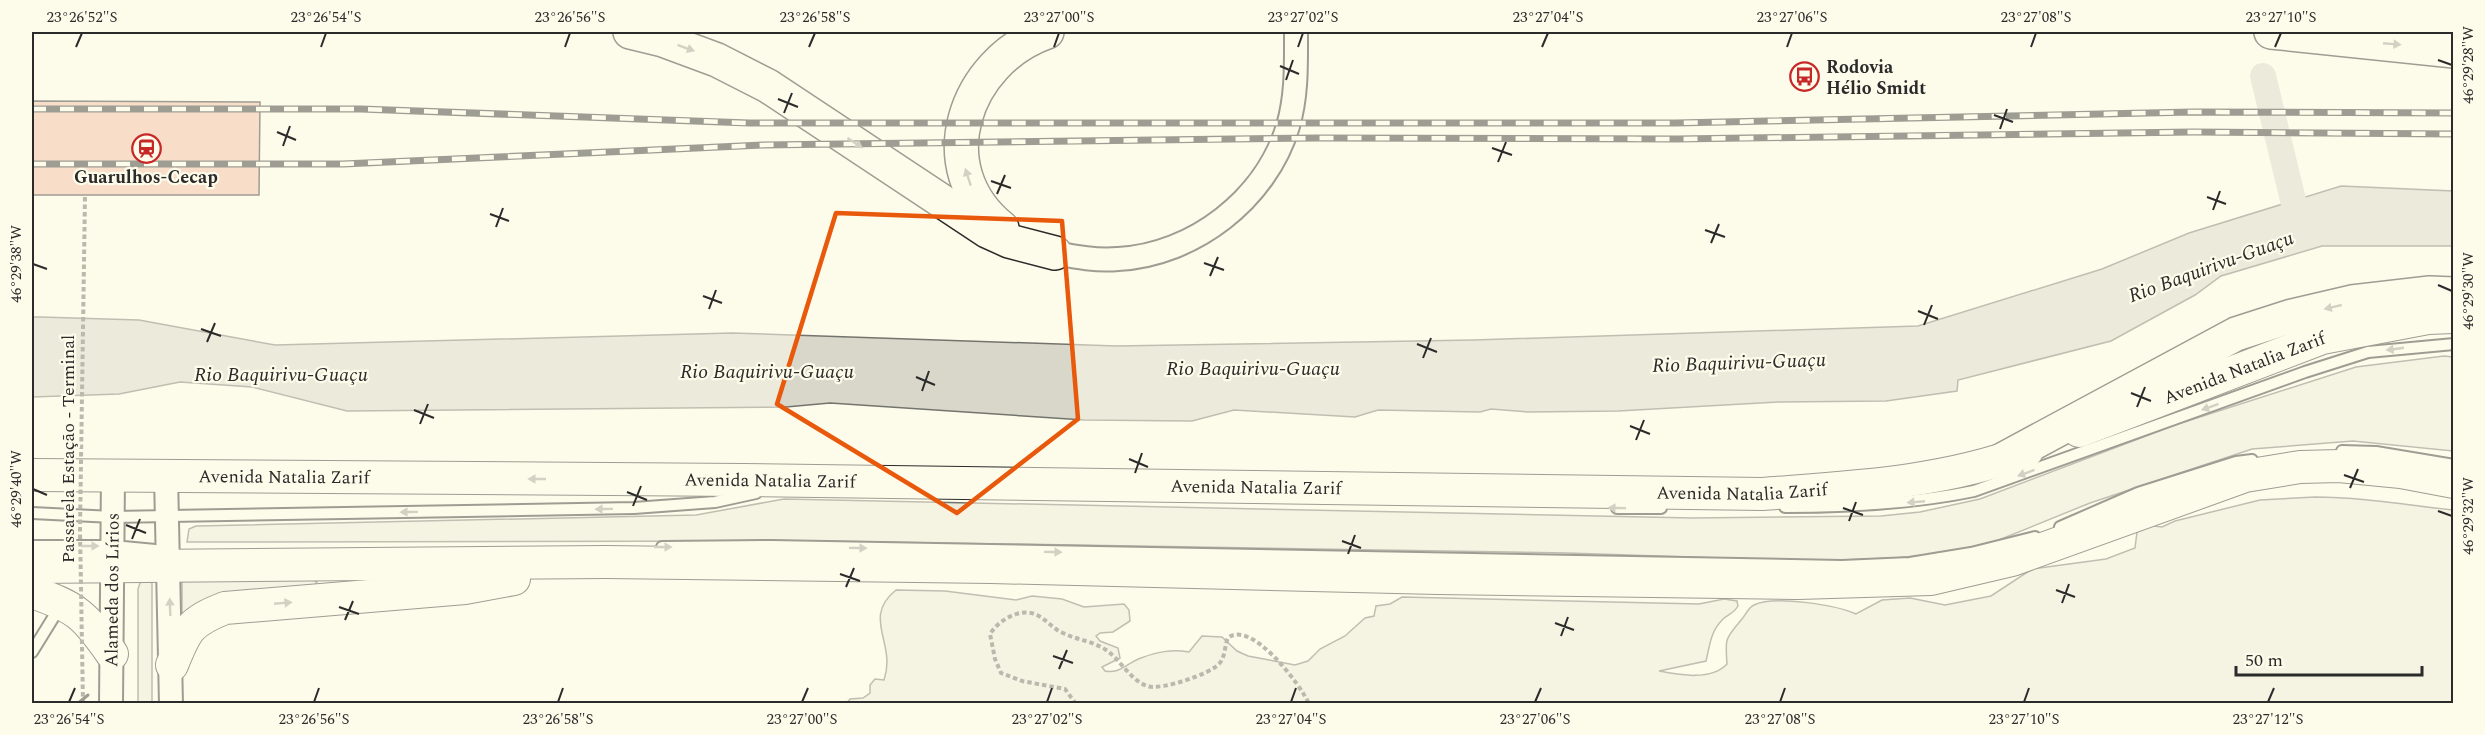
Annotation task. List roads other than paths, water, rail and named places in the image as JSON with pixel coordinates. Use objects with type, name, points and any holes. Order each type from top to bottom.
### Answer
[{"type":"highway","points":[[630,32],[663,40],[717,60],[768,86],[987,231],[1009,241],[1055,254]]},
{"type":"highway","points":[[1047,32],[1014,46],[985,75],[966,111],[961,146],[968,180],[985,210],[1010,234],[1055,254]]},
{"type":"highway","points":[[2271,32],[2454,51]]},
{"type":"highway","points":[[2002,460],[2236,334],[2292,316],[2352,302],[2430,293],[2454,294]]},
{"type":"main road","name":"Avenida Natalia Zarif","points":[[32,475],[731,480],[1762,494],[1884,484],[2002,460],[2322,338],[2428,318],[2454,317]]},
{"type":"main road","points":[[32,567],[113,557],[172,557],[991,567],[1437,578],[1798,583],[1931,579],[2012,560],[2245,476],[2300,468],[2338,466],[2402,472],[2454,482]]},
{"type":"main road","points":[[172,665],[184,636],[199,619],[225,608],[465,588],[606,562]]},
{"type":"main road","points":[[32,592],[63,602],[86,618],[111,654]]},
{"type":"street","points":[[1055,254],[1108,259],[1150,254],[1181,244],[1210,228],[1235,209],[1257,185],[1275,158],[1287,128],[1295,96],[1296,32]]},
{"type":"street","name":"Alameda dos Lírios","points":[[111,704],[113,476]]},
{"type":"street","points":[[166,476],[167,516],[172,557],[171,704]]},
{"type":"lane","points":[[1772,507],[1875,506],[1925,501],[1974,491],[2305,372],[2368,352],[2454,344]]},
{"type":"lane","points":[[2325,451],[2376,452],[2454,465]]},
{"type":"lane","points":[[652,547],[771,546],[1842,566],[1910,563],[1971,553],[2048,532],[2138,493],[2236,462],[2264,458]]},
{"type":"lane","points":[[1974,491],[2002,460]]},
{"type":"lane","points":[[32,513],[113,517],[634,508],[715,502],[771,490],[1106,497]]},
{"type":"lane","points":[[1608,507],[1679,508]]},
{"type":"lane","points":[[32,546],[113,557]]},
{"type":"lane","points":[[32,652],[63,602]]},
{"type":"water","name":"Rio Baquirivu-Guaçu","points":[[2341,186],[2453,191],[2453,246],[2322,246],[2221,276],[2195,295],[2111,341],[1958,380],[1957,391],[1886,401],[1778,402],[1618,411],[1378,410],[1355,417],[1234,410],[1192,421],[1084,420],[830,403],[786,407],[347,411],[252,387],[180,382],[119,394],[32,397],[32,317],[139,320],[275,345],[732,333],[1116,346],[1474,340],[1918,326],[2102,269],[2189,233]]},
{"type":"waterway","points":[[2263,76],[2301,233]]},
{"type":"railway","points":[[32,109],[361,109],[749,123],[1676,123],[2193,112],[2454,113]]},
{"type":"railway","points":[[32,164],[343,164],[763,145],[1317,138],[1677,139],[2193,132],[2454,134]]},
{"type":"place","name":"Rodovia Hélio Smidt","points":[[1805,77]]},
{"type":"place","name":"Guarulhos-Cecap","points":[[146,148]]}]
